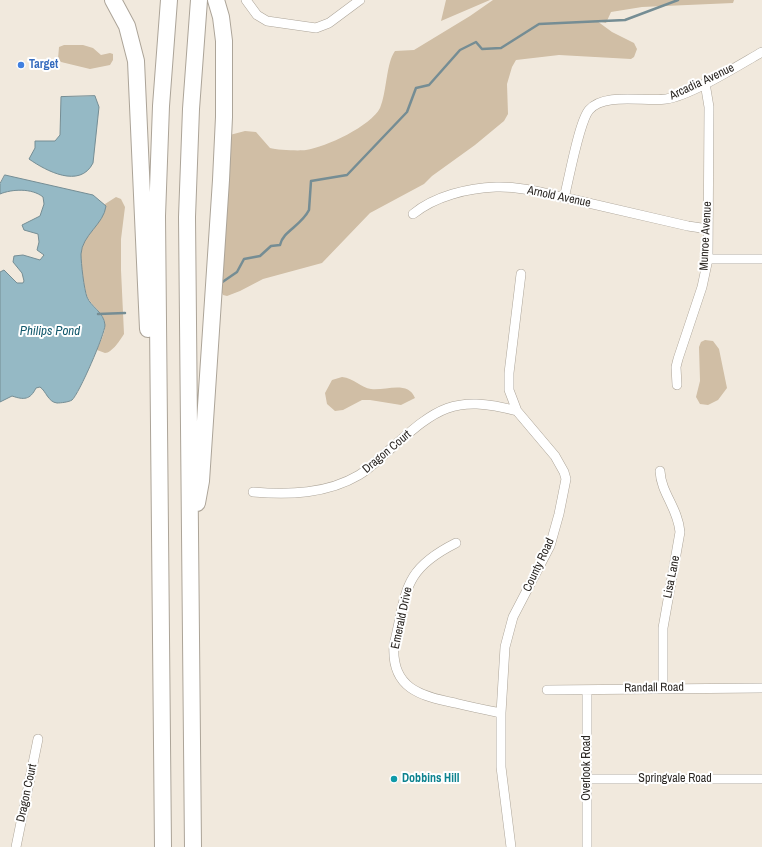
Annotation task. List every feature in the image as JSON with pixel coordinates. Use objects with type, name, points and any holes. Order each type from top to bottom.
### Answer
[{"type":"highway","points":[[113,0],[127,26],[136,61],[147,326],[158,389]]},
{"type":"highway","points":[[163,847],[158,389],[158,189],[162,85],[169,0]]},
{"type":"highway","points":[[193,847],[188,190],[193,82],[199,0]]},
{"type":"highway","points":[[190,548],[200,481],[222,174],[224,87],[223,33],[216,0]]},
{"type":"street","points":[[246,0],[257,15],[267,21],[316,28],[329,23],[360,0]]},
{"type":"street","name":"Arcadia Avenue","points":[[564,198],[583,122],[592,107],[609,100],[668,99],[705,83],[762,52]]},
{"type":"street","name":"Munroe Avenue","points":[[677,385],[676,368],[678,358],[699,298],[708,259],[709,107],[705,83]]},
{"type":"street","name":"Arnold Avenue","points":[[413,214],[434,200],[491,187],[514,188],[688,226],[708,228]]},
{"type":"street","points":[[708,259],[762,259]]},
{"type":"street","name":"County Road","points":[[511,847],[502,780],[501,713],[504,657],[510,627],[550,546],[565,488],[564,472],[560,464],[517,410],[511,398],[509,381],[521,274]]},
{"type":"street","name":"Dragon Court","points":[[253,492],[302,493],[330,487],[352,478],[367,470],[422,423],[448,407],[466,403],[517,410]]},
{"type":"street","name":"Lisa Lane","points":[[660,471],[661,482],[677,516],[680,532],[663,628],[663,688]]},
{"type":"street","name":"Emerald Drive","points":[[456,543],[427,560],[410,580],[394,645],[397,669],[404,683],[422,696],[501,713]]},
{"type":"street","name":"Randall Road","points":[[547,690],[762,688]]},
{"type":"street","name":"Overlook Road","points":[[586,690],[587,847]]},
{"type":"street","name":"Dragon Court","points":[[16,847],[38,739]]},
{"type":"street","name":"Springvale Road","points":[[587,779],[762,779]]},
{"type":"shaded area","points":[[446,0],[490,0],[441,21]]},
{"type":"shaded area","points":[[493,0],[734,0],[733,3],[642,7],[611,12],[606,23],[597,21],[612,32],[634,43],[637,49],[634,57],[631,59],[559,55],[516,60],[512,67],[507,84],[508,114],[504,121],[475,145],[432,176],[424,184],[370,213],[322,263],[263,279],[240,291],[227,296],[223,295],[221,290],[226,136],[245,131],[256,132],[270,148],[283,150],[306,150],[325,145],[347,135],[367,122],[380,108],[388,70],[395,51],[414,50],[470,16]]},
{"type":"shaded area","points":[[64,45],[83,45],[93,48],[101,55],[110,53],[113,54],[113,60],[110,65],[90,69],[61,62],[58,59],[59,47]]},
{"type":"shaded area","points":[[116,197],[121,199],[125,207],[121,239],[124,334],[119,342],[110,351],[105,353],[97,350],[104,333],[105,323],[100,313],[88,298],[85,288],[81,250],[86,238],[100,221],[105,209],[105,204]]},
{"type":"shaded area","points":[[705,340],[713,341],[719,349],[727,388],[718,400],[708,405],[700,404],[696,397],[700,381],[699,347],[701,342]]},
{"type":"shaded area","points":[[342,377],[350,379],[364,387],[371,389],[407,389],[415,398],[401,405],[362,400],[343,410],[335,411],[327,404],[325,393],[332,380]]},
{"type":"water","points":[[95,96],[99,107],[93,163],[87,171],[80,175],[62,175],[44,168],[29,159],[35,148],[35,141],[55,141],[60,135],[61,97]]},
{"type":"water","name":"Philips Pond","points":[[5,175],[93,195],[106,206],[101,218],[85,241],[81,254],[87,297],[104,320],[104,331],[86,376],[72,400],[69,401],[57,403],[51,401],[40,387],[36,388],[29,397],[20,398],[12,396],[0,402],[0,272],[4,270],[17,283],[23,283],[22,273],[13,262],[14,256],[23,255],[40,260],[44,255],[37,250],[39,242],[38,234],[24,230],[22,225],[40,216],[44,204],[43,197],[33,192],[22,190],[0,194],[0,184]]},
{"type":"waterway","points":[[221,283],[237,272],[244,259],[260,256],[271,246],[280,245],[288,232],[306,216],[309,210],[311,181],[347,175],[407,112],[416,88],[429,85],[460,50],[476,42],[482,49],[501,48],[539,24],[625,20],[678,0]]},
{"type":"waterway","points":[[98,314],[125,313]]},
{"type":"place","name":"Target","points":[[21,65]]},
{"type":"place","name":"Dobbins Hill","points":[[394,779]]}]
